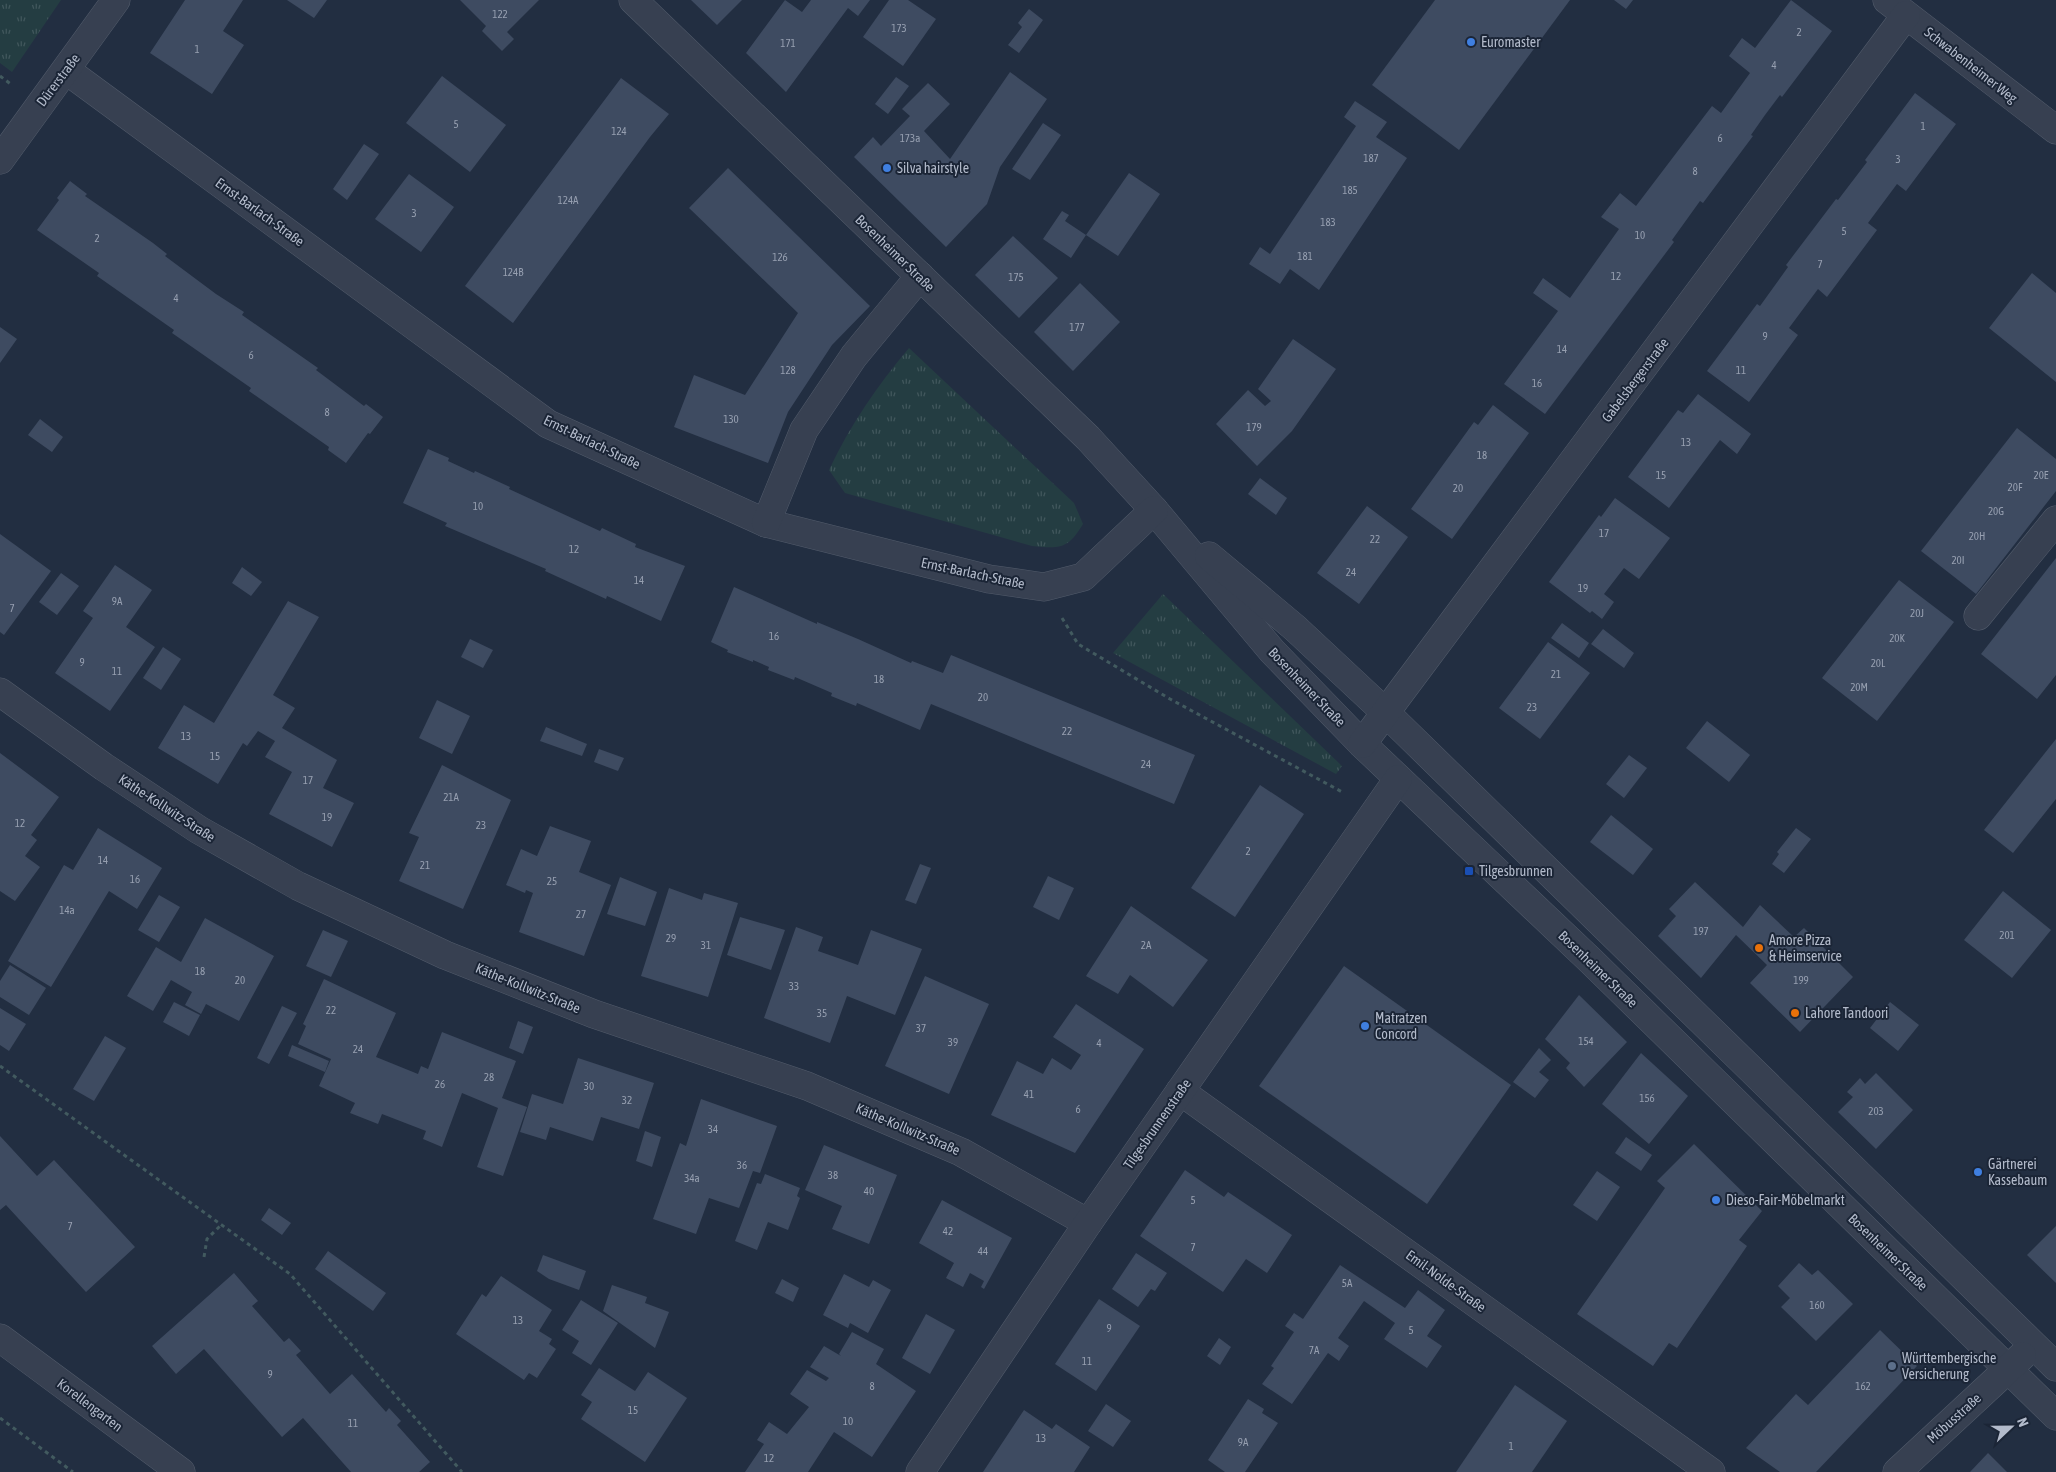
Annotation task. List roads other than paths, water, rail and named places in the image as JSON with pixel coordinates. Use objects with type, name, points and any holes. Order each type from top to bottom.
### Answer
[{"type":"street","name":"Dürerstraße","points":[[0,160],[116,0]]},
{"type":"street","name":"Bosenheimer Straße","points":[[633,0],[1088,438],[1154,510],[1272,652],[1362,744],[1591,961],[2056,1416]]},
{"type":"street","name":"Schwabenheimer Weg","points":[[1896,7],[2056,130]]},
{"type":"street","name":"Gabelsbergerstraße","points":[[1362,744],[1896,7]]},
{"type":"street","name":"Ernst-Barlach-Straße","points":[[66,70],[548,424],[766,523],[988,579],[1044,587],[1083,577],[1154,510]]},
{"type":"street","points":[[766,523],[804,430],[854,356],[920,276]]},
{"type":"street","name":"Bosenheimer Straße","points":[[1154,510],[1295,628],[1386,713],[2056,1366]]},
{"type":"street","points":[[1978,616],[2056,520]]},
{"type":"street","name":"Käthe-Kollwitz-Straße","points":[[0,692],[104,767],[199,830],[298,886],[445,955],[594,1014],[816,1090],[961,1152],[1088,1222]]},
{"type":"street","name":"Tilgesbrunnenstraße","points":[[920,1472],[1088,1222],[1398,779]]},
{"type":"street","name":"Emil-Nolde-Straße","points":[[1180,1091],[1711,1472]]},
{"type":"street","name":"Korellengarten","points":[[0,1338],[181,1472]]},
{"type":"street","name":"Möbusstraße","points":[[1897,1472],[2034,1345]]},
{"type":"place","name":"Euromaster","points":[[1471,42]]},
{"type":"place","name":"Silva hairstyle","points":[[887,168]]},
{"type":"place","name":"Tilgesbrunnen","points":[[1469,871]]},
{"type":"place","name":"Amore Pizza & Heimservice","points":[[1759,948]]},
{"type":"place","name":"Lahore Tandoori","points":[[1795,1013]]},
{"type":"place","name":"Matratzen Concord","points":[[1365,1026]]},
{"type":"place","name":"Gärtnerei Kassebaum","points":[[1978,1172]]},
{"type":"place","name":"Dieso-Fair-Möbelmarkt","points":[[1716,1200]]},
{"type":"place","name":"Württembergische Versicherung","points":[[1892,1366]]}]
